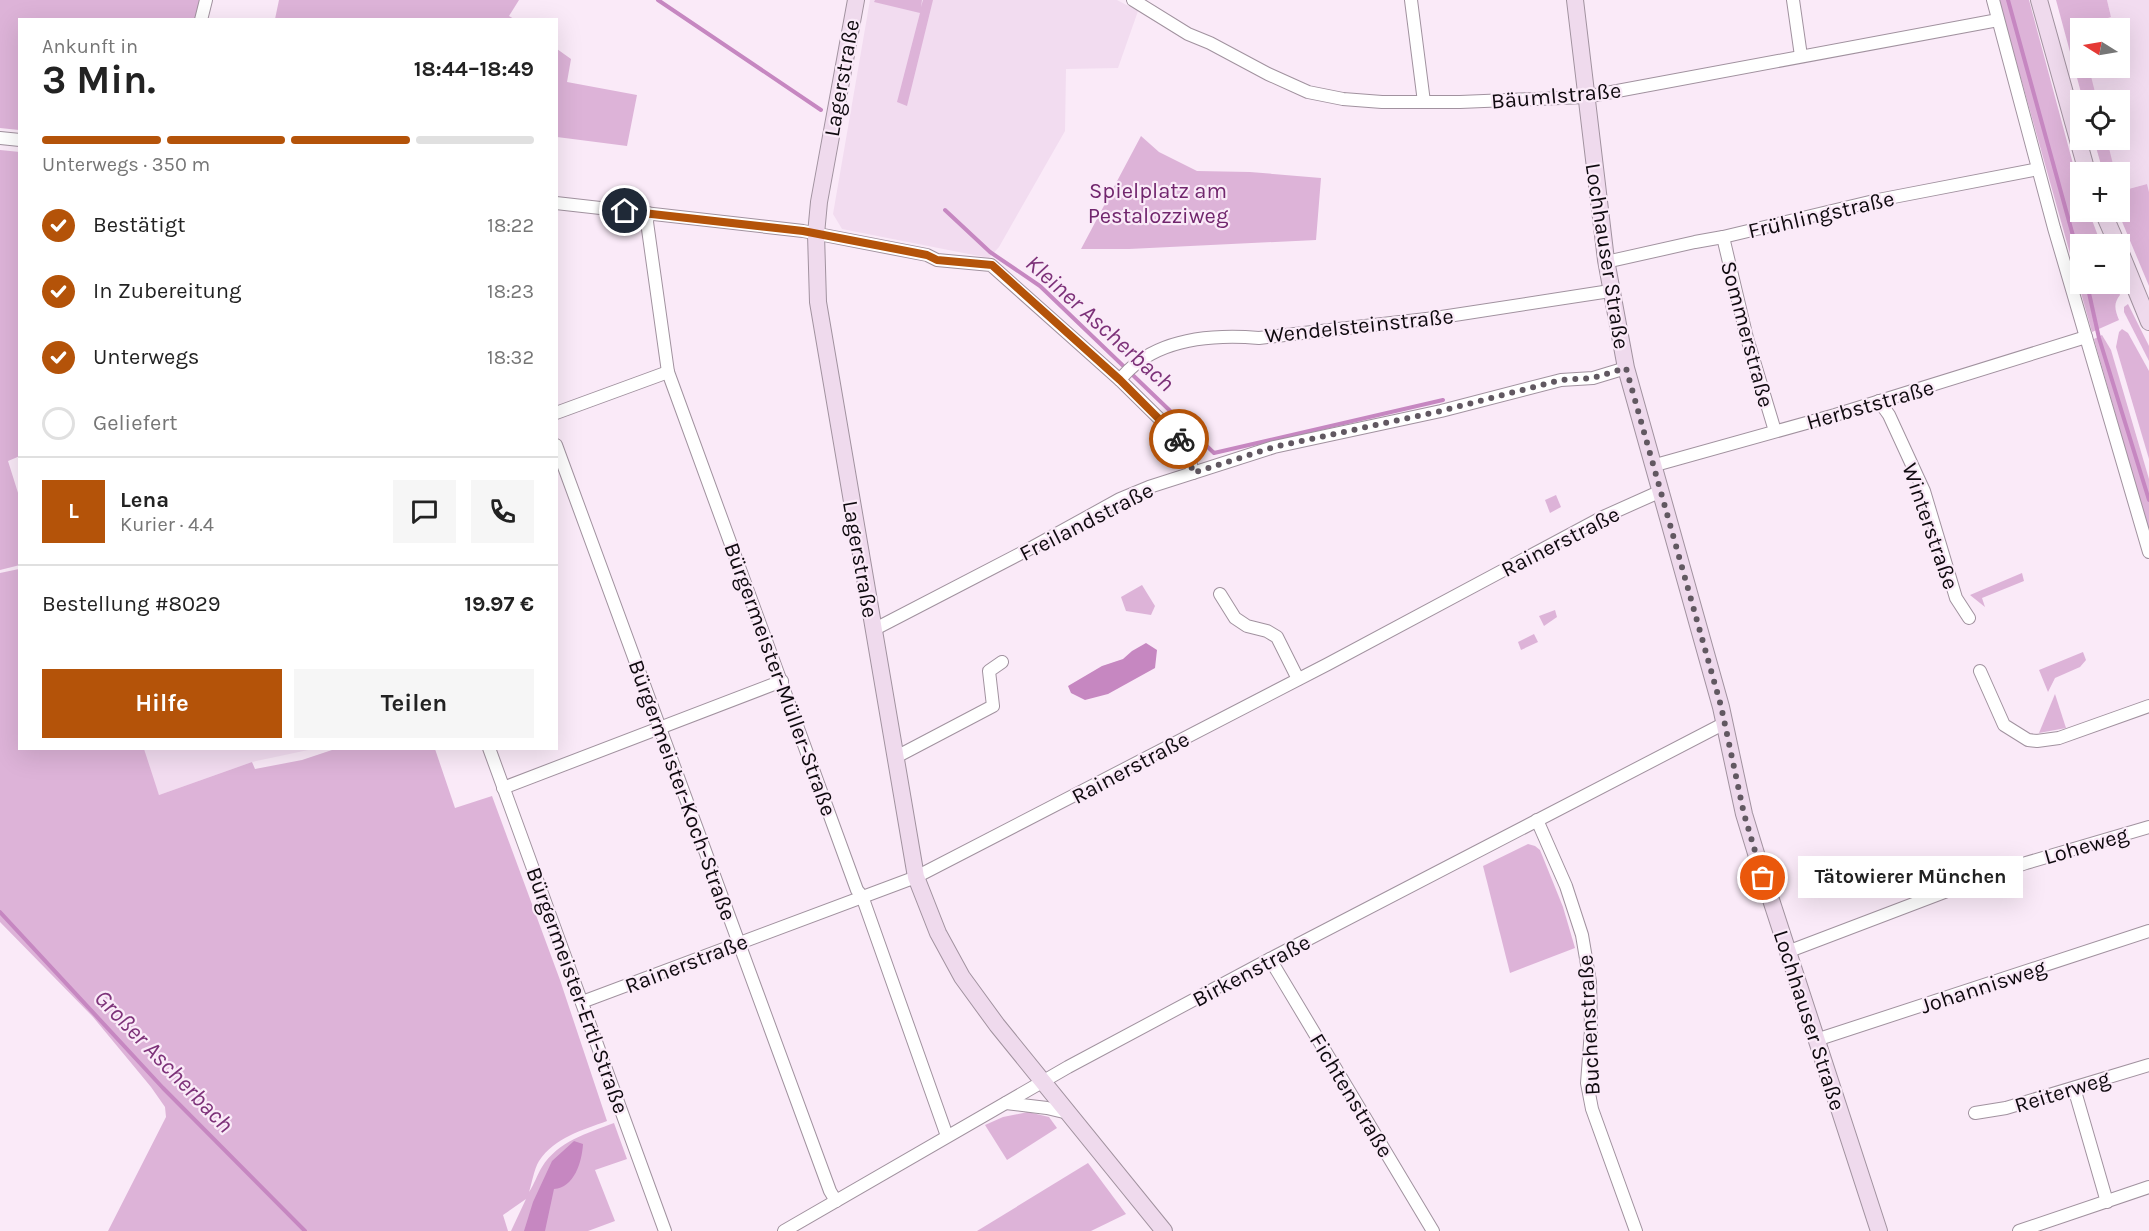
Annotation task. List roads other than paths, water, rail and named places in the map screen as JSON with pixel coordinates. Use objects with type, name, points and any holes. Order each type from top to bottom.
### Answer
[{"type":"street","points":[[202,18],[206,0]]},
{"type":"street","name":"Lagerstraße","points":[[856,0],[819,202],[816,274],[820,311],[916,877],[938,933],[962,977],[997,1025],[1164,1231]]},
{"type":"street","name":"Bäumlstraße","points":[[1133,0],[1188,33],[1308,92],[1353,100],[1424,102],[1585,97],[1998,20]]},
{"type":"street","points":[[1411,0],[1424,102]]},
{"type":"street","name":"Lochhauser Straße","points":[[1575,0],[1610,291],[1626,368],[1725,723],[1744,814],[1879,1231]]},
{"type":"street","points":[[1793,0],[1801,56]]},
{"type":"street","points":[[1993,0],[2038,169],[2149,552]]},
{"type":"street","points":[[2039,0],[2084,162]]},
{"type":"street","points":[[0,138],[18,140]]},
{"type":"street","name":"Frühlingstraße","points":[[1606,262],[1878,200],[2038,169]]},
{"type":"street","points":[[558,204],[816,234],[927,255],[937,260],[992,265],[1122,377],[1186,446],[1193,473]]},
{"type":"street","name":"Bürgermeister-Müller-Straße","points":[[648,213],[647,222],[668,372],[857,890],[862,896],[947,1136]]},
{"type":"street","name":"Sommerstraße","points":[[1723,237],[1747,338],[1775,431]]},
{"type":"street","points":[[2130,275],[2147,315]]},
{"type":"street","name":"Wendelsteinstraße","points":[[1122,377],[1133,364],[1150,352],[1180,342],[1234,336],[1259,338],[1435,318],[1610,291]]},
{"type":"street","name":"Herbststraße","points":[[1652,466],[1880,401],[2086,338]]},
{"type":"street","name":"Freilandstraße","points":[[873,630],[1120,499],[1193,473],[1274,447],[1441,411],[1561,380],[1593,378],[1626,368]]},
{"type":"street","points":[[558,412],[668,372]]},
{"type":"street","name":"Winterstraße","points":[[1880,401],[1924,491],[1956,598],[1969,618]]},
{"type":"street","name":"Bürgermeister-Koch-Straße","points":[[558,450],[830,1191],[836,1201]]},
{"type":"street","name":"Rainerstraße","points":[[582,1002],[916,877],[1594,522],[1659,492]]},
{"type":"street","points":[[1220,594],[1235,618],[1247,626],[1267,631],[1277,637],[1298,679]]},
{"type":"street","points":[[896,757],[993,706],[989,671],[1002,662]]},
{"type":"street","points":[[1980,670],[2004,725],[2028,740],[2059,738],[2149,706]]},
{"type":"street","points":[[503,788],[782,681]]},
{"type":"street","name":"Birkenstraße","points":[[784,1231],[1043,1082],[1270,959],[1725,723]]},
{"type":"street","name":"Bürgermeister-Ertl-Straße","points":[[490,750],[665,1231]]},
{"type":"street","name":"Buchenstraße","points":[[1538,820],[1566,886],[1582,935],[1590,982],[1591,1030],[1587,1083],[1592,1109],[1636,1231]]},
{"type":"street","name":"Loheweg","points":[[1787,952],[1993,874],[2149,827]]},
{"type":"street","name":"Johannisweg","points":[[1816,1040],[2149,931]]},
{"type":"street","name":"Fichtenstraße","points":[[1270,959],[1433,1231]]},
{"type":"street","name":"Reiterweg","points":[[1975,1113],[2006,1108],[2149,1065]]},
{"type":"street","points":[[2074,1088],[2107,1202]]},
{"type":"street","points":[[1006,1103],[1068,1113]]},
{"type":"street","points":[[2019,1231],[2149,1187]]},
{"type":"waterway","name":"Kleiner Ascherbach","points":[[658,0],[821,110]]},
{"type":"waterway","points":[[2008,0],[2073,234]]},
{"type":"waterway","name":"Kleiner Ascherbach","points":[[945,210],[990,252],[1040,286],[1214,453],[1443,400]]},
{"type":"waterway","points":[[2089,294],[2099,338],[2149,500]]},
{"type":"waterway","name":"Großer Ascherbach","points":[[0,912],[163,1088],[305,1231]]},
{"type":"place","name":"Tätowierer München","points":[[1763,878]]},
{"type":"park label","name":"Spielplatz am Pestalozziweg","points":[[1158,202]]}]
